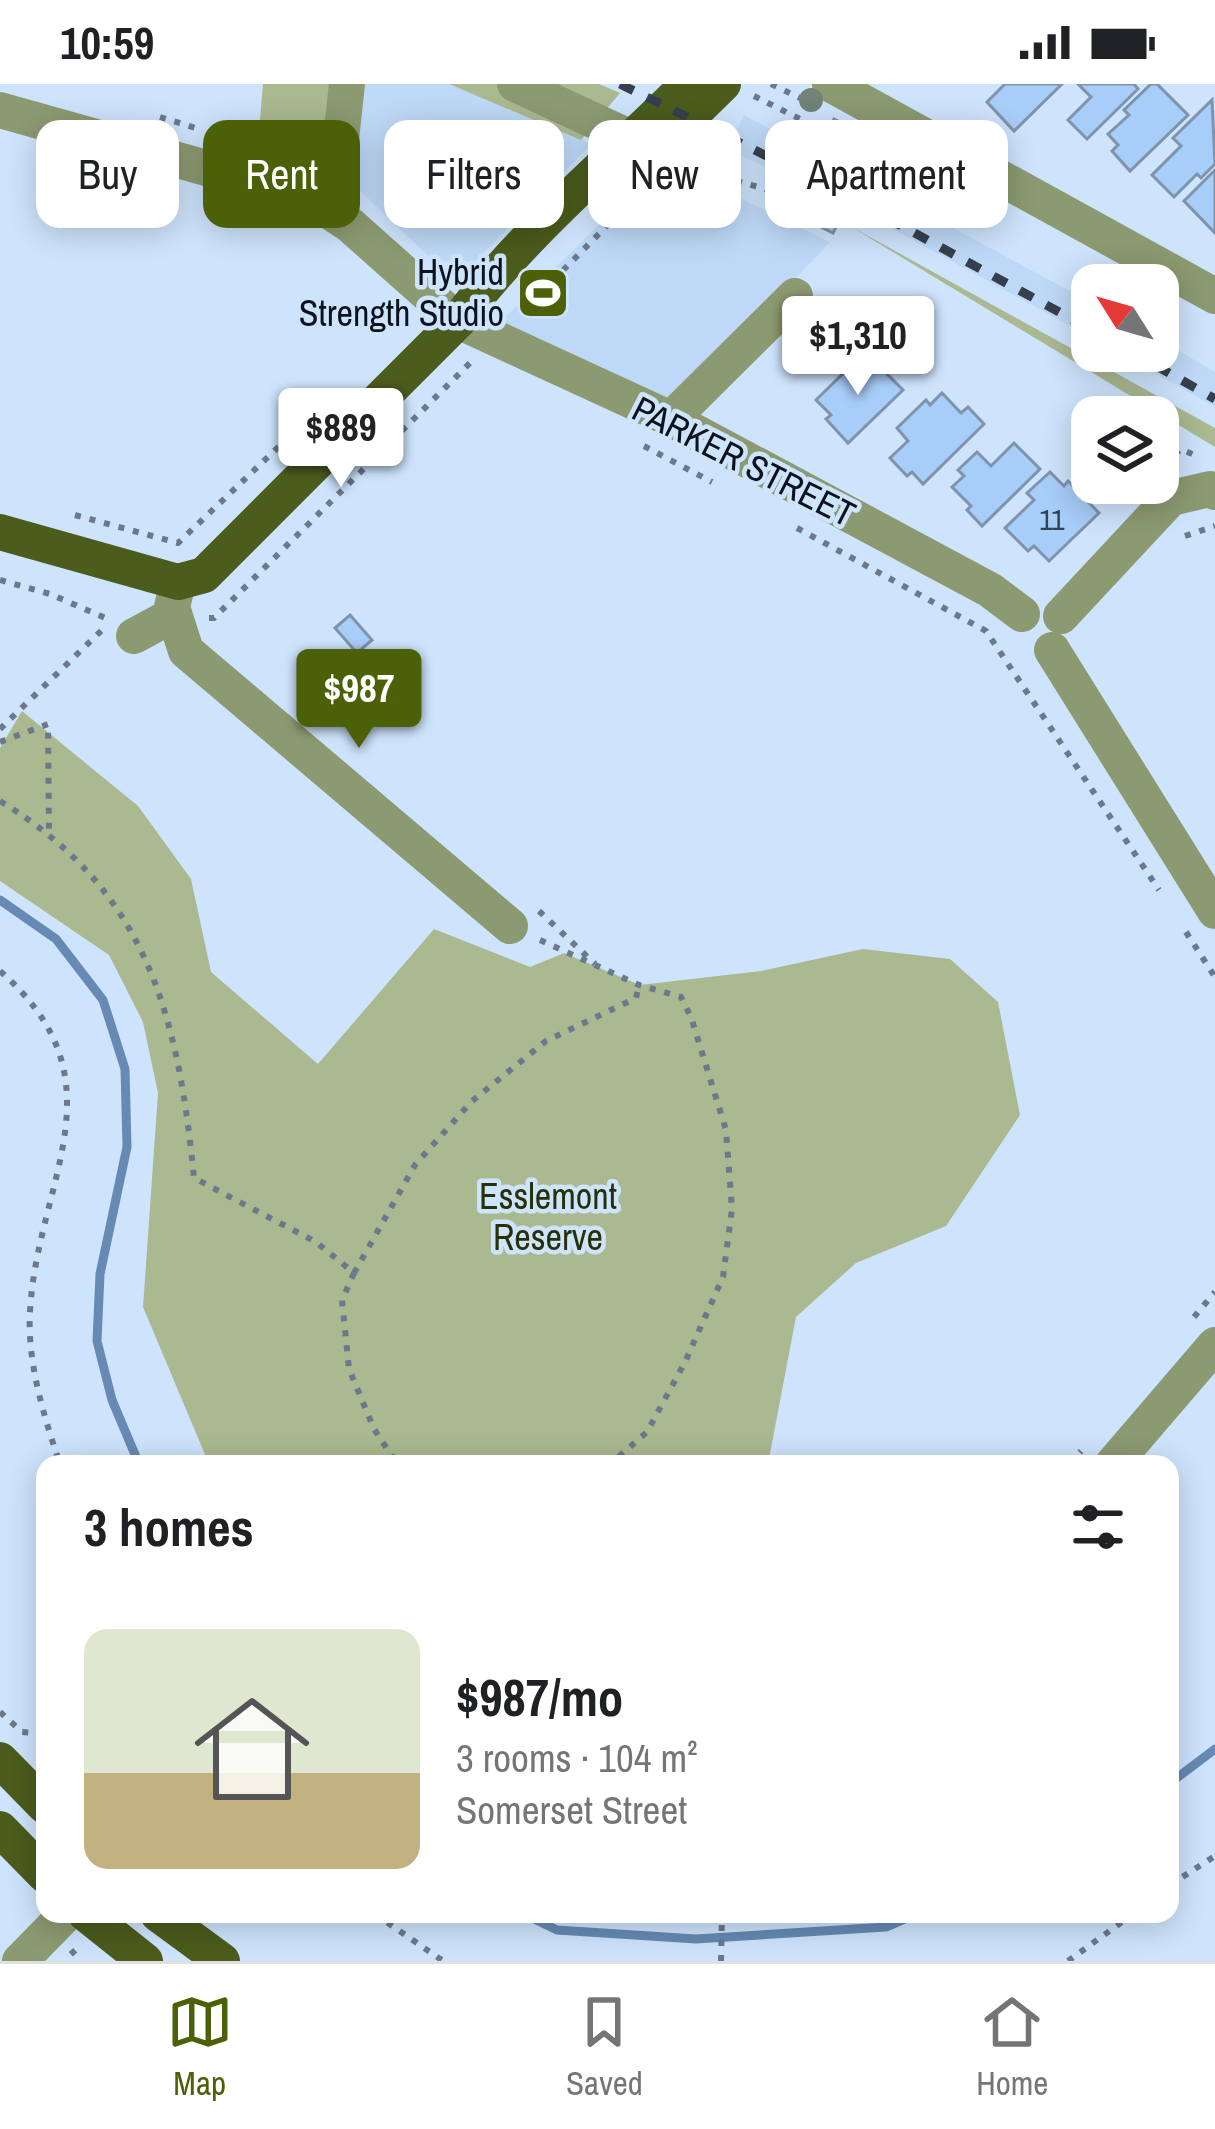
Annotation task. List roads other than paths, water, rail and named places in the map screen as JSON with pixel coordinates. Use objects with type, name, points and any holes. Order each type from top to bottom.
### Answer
[{"type":"main road","points":[[669,120],[688,84]]},
{"type":"main road","points":[[693,120],[737,89]]},
{"type":"main road","points":[[0,532],[140,571],[176,599],[458,321],[510,286],[588,211]]},
{"type":"main road","points":[[0,1760],[36,1797]]},
{"type":"main road","points":[[0,1829],[36,1866]]},
{"type":"main road","points":[[97,1923],[145,1961]]},
{"type":"main road","points":[[170,1923],[222,1961]]},
{"type":"street","points":[[343,120],[347,84]]},
{"type":"street","points":[[515,84],[593,120]]},
{"type":"street","points":[[830,84],[1215,296]]},
{"type":"street","name":"PARKER STREET","points":[[0,110],[203,167]]},
{"type":"street","name":"PARKER STREET","points":[[351,228],[458,321],[670,419],[990,590],[1022,614],[1042,605],[1056,633]]},
{"type":"street","points":[[670,419],[795,296]]},
{"type":"street","points":[[1215,492],[1210,489],[1171,498],[1056,633],[1215,911]]},
{"type":"street","points":[[123,628],[176,599],[186,651],[510,926]]},
{"type":"street","points":[[1121,1455],[1215,1345]]},
{"type":"street","points":[[20,1961],[57,1923]]},
{"type":"waterway","points":[[0,900],[56,939],[103,1000],[125,1069],[127,1147],[100,1274],[97,1341],[112,1400],[135,1455]]},
{"type":"waterway","points":[[1179,1776],[1215,1749]]},
{"type":"waterway","points":[[543,1923],[557,1930],[696,1939],[895,1923]]},
{"type":"railway","points":[[620,84],[836,190],[1071,319]]},
{"type":"railway","points":[[1167,372],[1215,399]]},
{"type":"place","name":"Hybrid Strength Studio","points":[[543,293]]},
{"type":"park label","name":"Esslemont Reserve","points":[[548,1216]]}]
